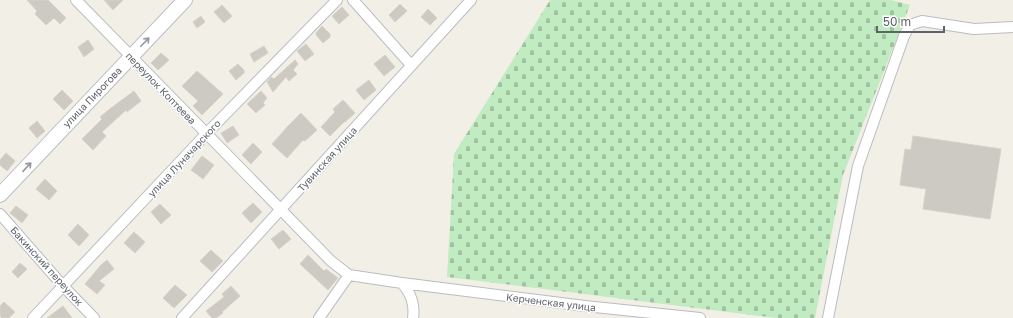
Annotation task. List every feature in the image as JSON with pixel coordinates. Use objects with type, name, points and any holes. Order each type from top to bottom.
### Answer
[{"type":"main road","name":"улица Пирогова","points":[[0,195],[185,0]]},
{"type":"street","name":"переулок Коптеева","points":[[76,0],[280,211],[331,261],[349,275]]},
{"type":"street","name":"улица Луначарского","points":[[33,318],[64,287],[206,134],[337,0]]},
{"type":"street","points":[[353,0],[411,65]]},
{"type":"street","name":"Тувинская улица","points":[[182,318],[411,65],[472,0]]},
{"type":"street","points":[[828,318],[858,166],[904,36],[910,25],[922,21],[974,29],[1013,27]]},
{"type":"street","name":"Бакинский переулок","points":[[0,214],[64,287],[94,318]]},
{"type":"street","points":[[319,318],[349,275]]},
{"type":"street","name":"Керченская улица","points":[[349,275],[402,284],[700,318]]},
{"type":"street","points":[[402,284],[409,292],[413,302],[413,318]]},
{"type":"green space","points":[[550,0],[891,0],[910,5],[843,175],[815,318],[777,318],[447,277],[454,154]]},
{"type":"building","points":[[27,0],[48,0],[66,18],[60,24],[54,18],[46,25],[35,14],[37,11]]},
{"type":"building","points":[[104,0],[123,0],[113,10]]},
{"type":"building","points":[[400,4],[407,11],[395,22],[389,15]]},
{"type":"building","points":[[222,5],[232,16],[224,23],[214,12]]},
{"type":"building","points":[[342,7],[349,15],[339,24],[332,16]]},
{"type":"building","points":[[428,9],[437,18],[430,25],[421,17]]},
{"type":"building","points":[[201,16],[205,22],[197,28],[193,22]]},
{"type":"building","points":[[322,26],[330,34],[330,37],[323,43],[316,35]]},
{"type":"building","points":[[88,40],[94,49],[84,57],[78,47]]},
{"type":"building","points":[[306,44],[314,54],[305,61],[297,51]]},
{"type":"building","points":[[264,46],[268,53],[254,62],[250,54]]},
{"type":"building","points":[[161,53],[169,60],[158,70],[151,63]]},
{"type":"building","points":[[385,55],[395,67],[384,76],[374,64]]},
{"type":"building","points":[[295,60],[298,64],[293,70],[297,74],[289,81],[286,77],[273,92],[267,82],[271,77],[274,79]]},
{"type":"building","points":[[238,64],[244,70],[244,73],[236,80],[229,71]]},
{"type":"building","points":[[197,71],[223,94],[202,115],[193,106],[198,101],[182,86]]},
{"type":"building","points":[[369,80],[376,90],[364,100],[356,90]]},
{"type":"building","points":[[62,90],[73,101],[64,110],[53,99]]},
{"type":"building","points":[[134,91],[141,101],[127,112],[126,110],[102,132],[106,136],[93,150],[82,139],[102,119],[100,117]]},
{"type":"building","points":[[261,91],[267,98],[263,103],[265,105],[256,113],[247,104]]},
{"type":"building","points":[[343,100],[355,113],[330,136],[321,127],[335,112],[333,109]]},
{"type":"building","points":[[301,113],[317,130],[305,141],[303,140],[287,158],[272,144]]},
{"type":"building","points":[[37,121],[45,131],[37,138],[29,128]]},
{"type":"building","points":[[233,126],[239,135],[227,143],[221,133]]},
{"type":"building","points":[[913,136],[1001,149],[990,219],[923,209],[926,189],[900,185],[905,149],[911,150]]},
{"type":"building","points":[[253,143],[262,152],[251,164],[242,155]]},
{"type":"building","points":[[6,153],[15,161],[7,171],[0,165],[0,160]]},
{"type":"building","points":[[202,156],[214,165],[203,179],[191,170]]},
{"type":"building","points":[[45,179],[57,191],[49,200],[36,189]]},
{"type":"building","points":[[253,203],[262,212],[251,223],[242,213]]},
{"type":"building","points":[[160,204],[171,215],[161,224],[151,212]]},
{"type":"building","points":[[16,206],[28,215],[22,223],[10,213]]},
{"type":"building","points":[[78,224],[89,235],[79,246],[68,235]]},
{"type":"building","points":[[283,230],[291,239],[279,249],[271,239]]},
{"type":"building","points":[[134,232],[145,242],[135,253],[124,243]]},
{"type":"building","points":[[211,250],[223,261],[212,272],[200,261]]},
{"type":"building","points":[[308,255],[324,271],[326,269],[338,278],[328,290],[300,264]]},
{"type":"building","points":[[107,260],[114,269],[99,281],[105,285],[97,294],[85,284]]},
{"type":"building","points":[[20,263],[27,269],[18,278],[12,272]]},
{"type":"building","points":[[175,285],[187,295],[174,308],[163,298]]},
{"type":"building","points":[[231,286],[240,296],[222,312],[223,313],[216,318],[212,318],[206,311],[224,297],[222,294]]},
{"type":"building","points":[[4,302],[15,312],[9,318],[2,318],[0,316],[0,306]]},
{"type":"building","points":[[63,306],[72,318],[47,318]]}]
